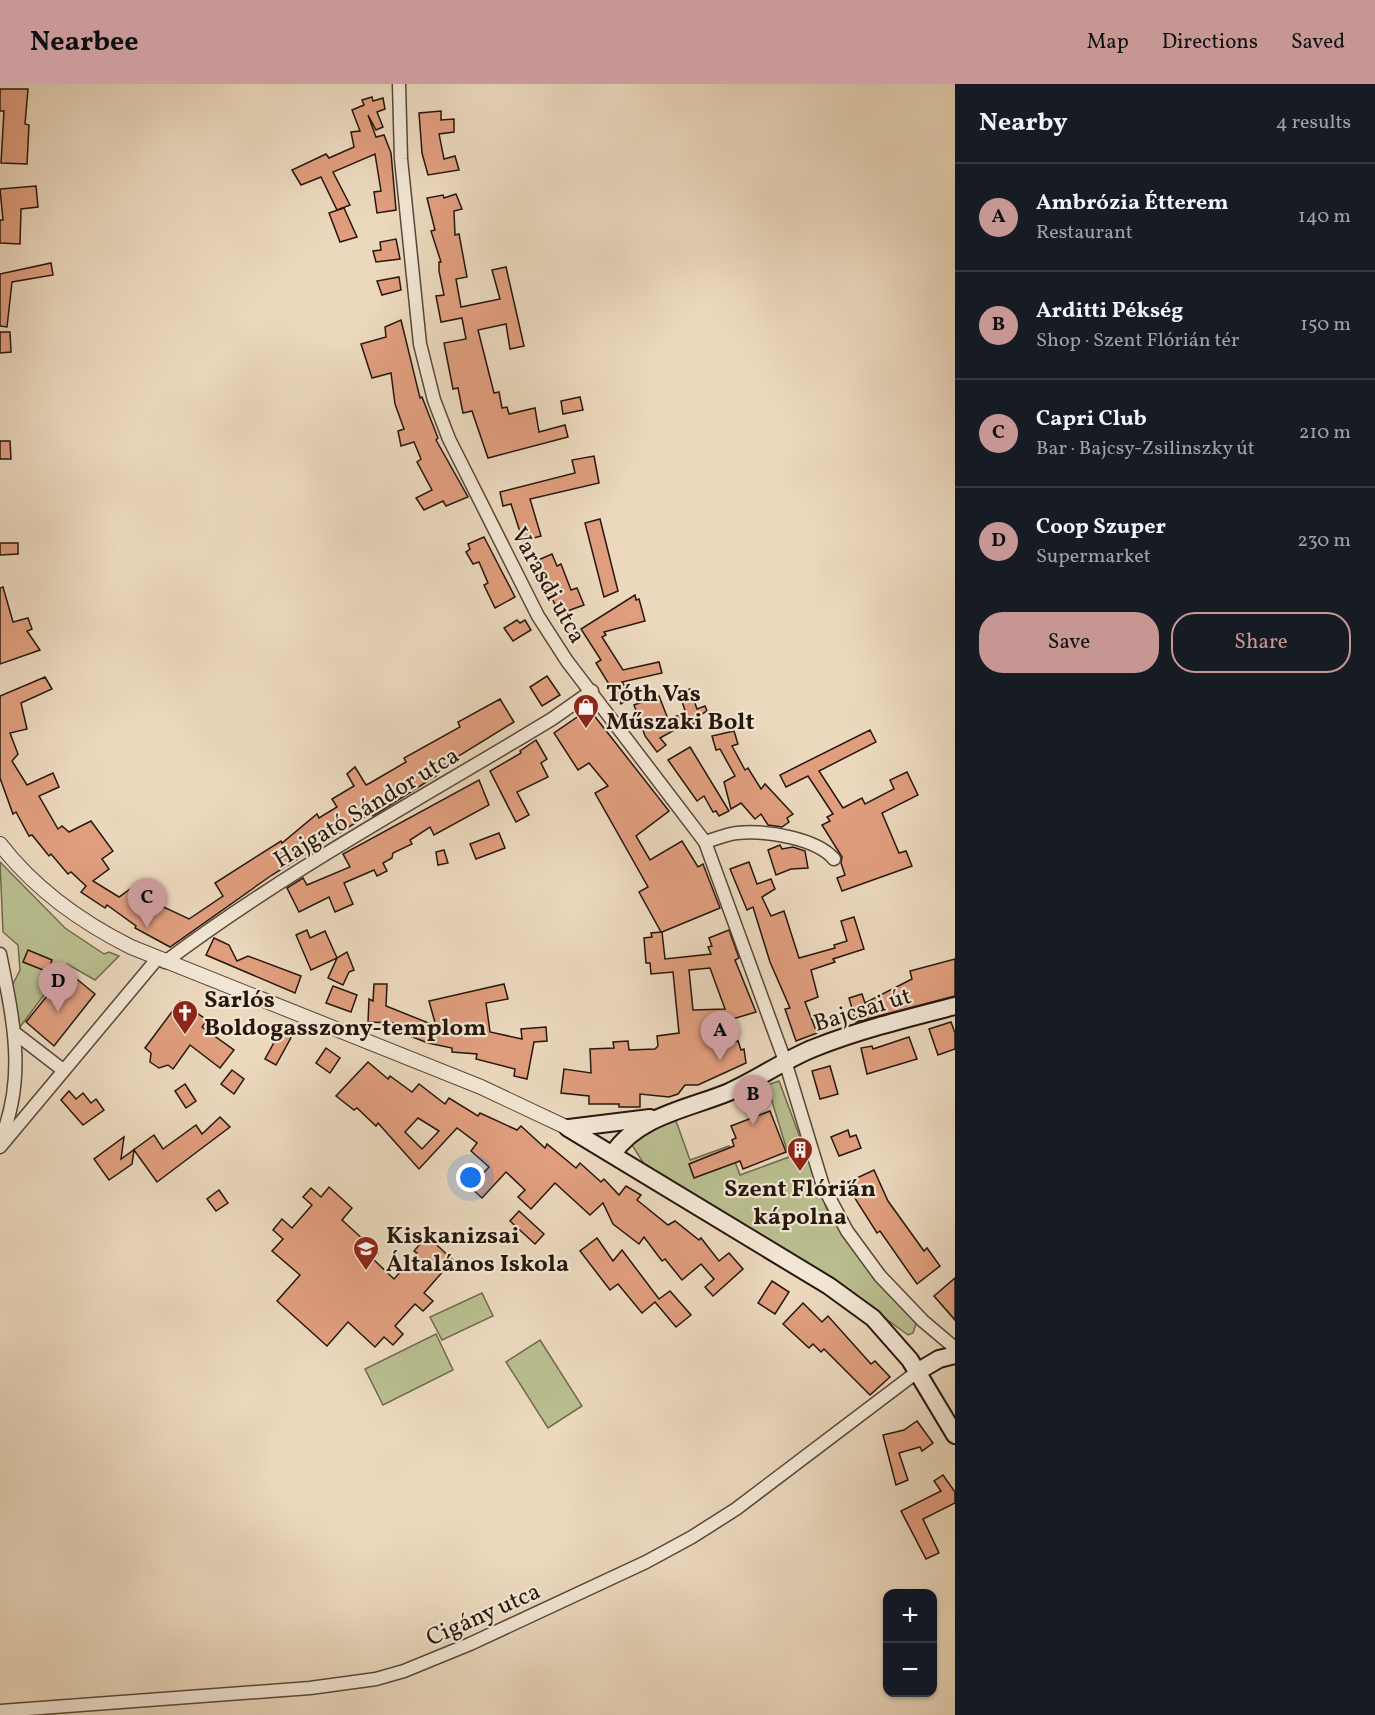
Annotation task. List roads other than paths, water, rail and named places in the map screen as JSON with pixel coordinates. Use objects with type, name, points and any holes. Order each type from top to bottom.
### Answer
[{"type":"main road","name":"Bajcsai út","points":[[663,1116],[737,1089],[784,1061],[846,1037],[955,1006]]},
{"type":"main road","points":[[568,1128],[619,1124],[663,1116]]},
{"type":"main road","points":[[614,1154],[637,1131],[663,1116]]},
{"type":"main road","points":[[568,1128],[614,1154],[861,1309],[899,1344],[955,1435]]},
{"type":"main road","points":[[917,1372],[939,1359],[955,1355]]},
{"type":"street","name":"Varasdi utca","points":[[399,84],[401,159],[420,344],[434,400],[449,439],[538,616],[567,661],[705,842],[784,1061],[823,1186],[847,1231],[880,1276],[923,1321],[955,1348]]},
{"type":"street","name":"Hajgató Sándor utca","points":[[0,1147],[63,1070],[161,961],[297,873],[552,720],[592,691]]},
{"type":"street","points":[[705,842],[737,833],[758,833],[818,845],[834,859]]},
{"type":"street","points":[[0,845],[32,878],[66,907],[111,937],[161,961],[481,1087],[568,1128]]},
{"type":"street","points":[[0,954],[4,998],[15,1033],[16,1089],[0,1142]]},
{"type":"street","points":[[15,1033],[63,1070]]},
{"type":"street","name":"Cigány utca","points":[[0,1711],[310,1688],[376,1679],[415,1667],[470,1644],[685,1541],[736,1509],[917,1372]]},
{"type":"place","name":"Tóth Vas Műszaki Bolt","points":[[586,730]]},
{"type":"place","name":"Capri Club","points":[[147,928]]},
{"type":"place","name":"Coop Szuper","points":[[58,1012]]},
{"type":"place","name":"Sarlós Boldogasszony-templom","points":[[185,1036]]},
{"type":"place","name":"Ambrózia Étterem","points":[[720,1061]]},
{"type":"place","name":"Arditti Pékség","points":[[753,1125]]},
{"type":"place","name":"Szent Flórián kápolna","points":[[800,1173]]},
{"type":"place","name":"Kiskanizsai Általános Iskola","points":[[366,1272]]}]
